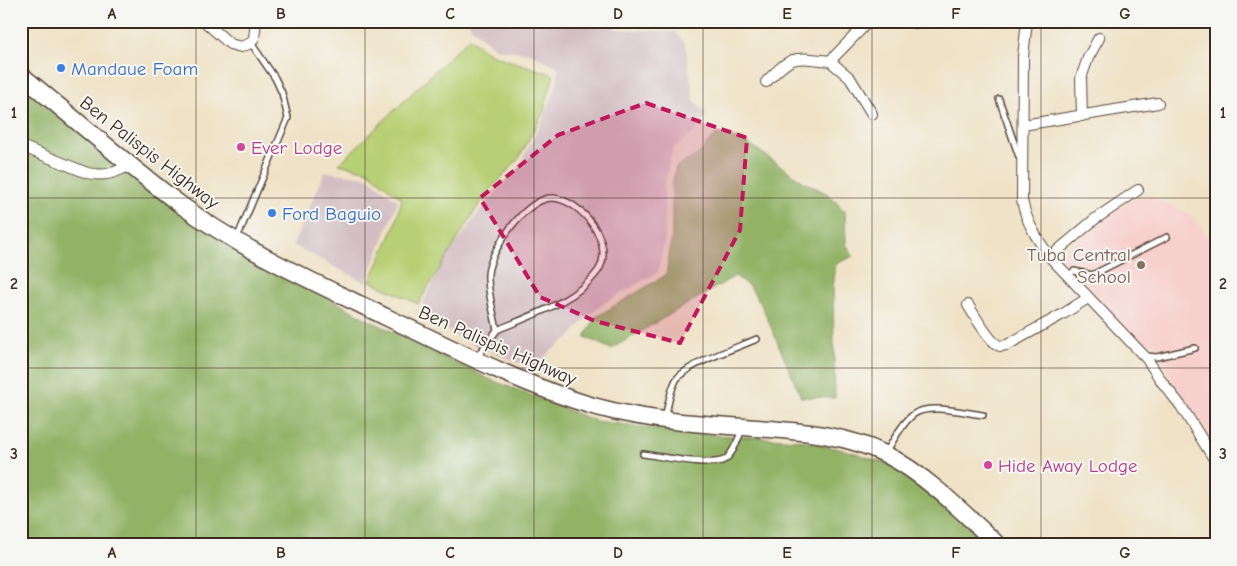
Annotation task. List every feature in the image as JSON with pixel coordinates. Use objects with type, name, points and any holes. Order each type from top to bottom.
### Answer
[{"type":"main road","name":"Ben Palispis Highway","points":[[21,75],[182,206],[236,241],[307,280],[509,376],[574,400],[605,409],[664,421],[806,433],[837,438],[885,454],[923,479],[998,545]]},
{"type":"street","points":[[204,21],[230,44],[241,48],[251,44],[254,38],[256,21]]},
{"type":"street","points":[[830,61],[870,21]]},
{"type":"street","points":[[1027,21],[1023,57],[1022,200],[1025,214],[1038,240],[1050,257],[1143,355],[1181,406],[1216,462]]},
{"type":"street","points":[[1082,116],[1081,78],[1088,58],[1099,38]]},
{"type":"street","points":[[766,82],[784,64],[794,59],[830,61],[850,78],[872,114]]},
{"type":"street","points":[[1023,125],[1158,102]]},
{"type":"street","points":[[21,146],[87,173],[97,175],[110,174],[130,165]]},
{"type":"street","points":[[1050,257],[1095,219],[1138,190]]},
{"type":"street","points":[[968,305],[991,339],[1002,346],[1063,314],[1088,298]]},
{"type":"lane","points":[[236,241],[288,118],[282,93],[275,78],[251,44]]},
{"type":"lane","points":[[999,99],[1023,170]]},
{"type":"lane","points":[[475,359],[497,330],[536,314],[566,298],[588,282],[598,270],[603,260],[603,249],[600,239],[590,220],[577,208],[564,200],[552,197],[541,200],[530,207],[503,237],[495,251],[489,265],[488,276],[497,330]]},
{"type":"lane","points":[[1067,276],[1074,272],[1092,274],[1168,237]]},
{"type":"lane","points":[[664,421],[672,388],[678,378],[687,370],[704,361],[757,340]]},
{"type":"lane","points":[[1143,355],[1157,357],[1195,348]]},
{"type":"lane","points":[[885,454],[899,432],[916,412],[930,409],[983,415]]},
{"type":"lane","points":[[643,454],[710,463],[724,460],[731,453],[744,427]]},
{"type":"highlighted area","points":[[646,103],[747,138],[740,230],[680,343],[595,321],[540,297],[480,198],[558,135]]},
{"type":"shaded area","points":[[469,21],[599,21],[619,29],[675,32],[685,43],[694,100],[707,115],[693,134],[673,148],[664,185],[665,237],[658,272],[606,302],[586,318],[570,337],[532,368],[474,345],[418,314],[443,262],[480,211],[519,166],[541,123],[557,85],[558,67],[530,53],[496,49],[471,27]]},
{"type":"shaded area","points":[[325,172],[367,177],[398,201],[366,283],[293,245]]},
{"type":"shaded area","name":"Tuba Central School","points":[[1152,197],[1184,211],[1199,223],[1216,251],[1216,447],[1172,381],[1154,345],[1138,341],[1124,329],[1058,255],[1107,216],[1134,198]]},
{"type":"green space","points":[[469,38],[490,54],[554,75],[544,111],[519,158],[483,198],[418,304],[370,281],[394,228],[402,199],[368,171],[339,164]]},
{"type":"green space","points":[[21,81],[309,287],[365,318],[489,379],[596,421],[695,434],[800,440],[852,452],[896,467],[913,477],[990,545],[21,545]]},
{"type":"green space","points":[[716,134],[742,139],[804,182],[828,194],[845,211],[846,244],[853,256],[836,264],[833,288],[835,398],[801,397],[761,304],[750,287],[735,276],[611,349],[585,337],[596,317],[666,275],[672,237],[672,184],[676,167],[699,154]]},
{"type":"place","name":"Mandaue Foam","points":[[61,68]]},
{"type":"place","name":"Ever Lodge","points":[[241,147]]},
{"type":"place","name":"Ford Baguio","points":[[272,213]]},
{"type":"place","name":"Tuba Central School","points":[[1141,265]]},
{"type":"place","name":"Hide Away Lodge","points":[[988,465]]}]
